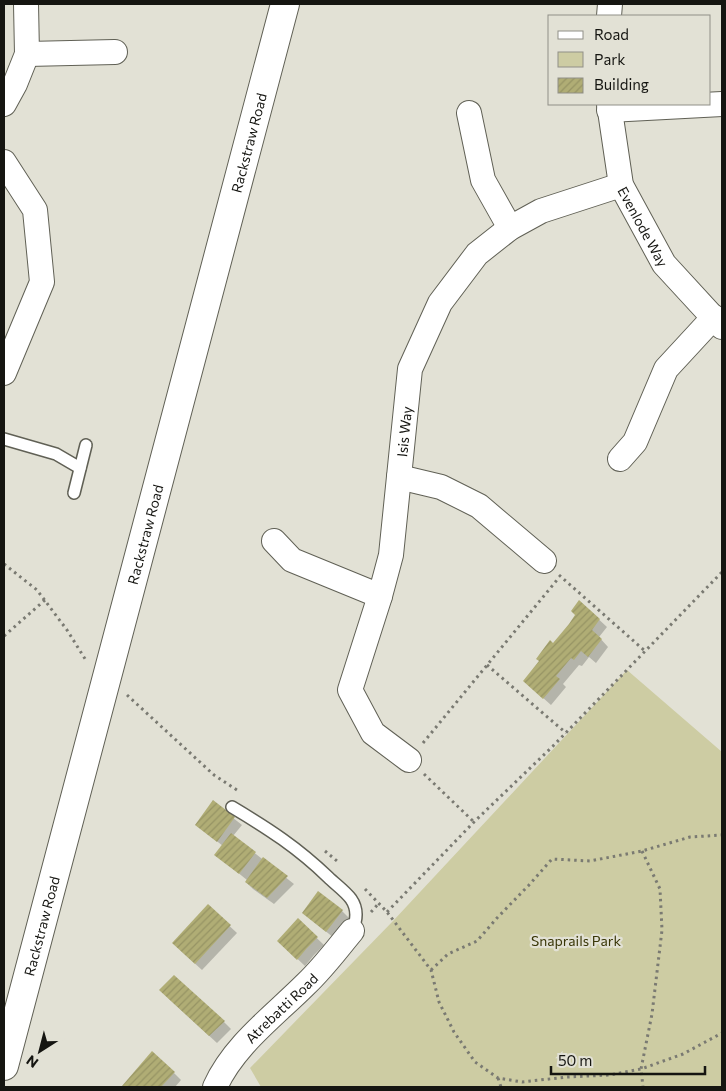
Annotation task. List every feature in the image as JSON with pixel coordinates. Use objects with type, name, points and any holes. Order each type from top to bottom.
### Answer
[{"type":"main road","name":"Rackstraw Road","points":[[4,1066],[285,4]]},
{"type":"street","points":[[4,104],[15,84],[27,54],[26,4]]},
{"type":"street","points":[[27,54],[115,52]]},
{"type":"street","points":[[609,107],[684,105]]},
{"type":"street","name":"Evenlode Way","points":[[609,107],[621,185],[664,264],[718,322]]},
{"type":"street","points":[[469,113],[483,180],[510,228]]},
{"type":"street","points":[[4,162],[35,210],[42,282],[4,373]]},
{"type":"street","name":"Isis Way","points":[[410,760],[373,733],[350,690],[392,555],[398,477],[410,369],[440,303],[477,254],[510,228],[541,211],[621,185]]},
{"type":"street","points":[[620,459],[635,442],[666,369],[718,322]]},
{"type":"street","points":[[398,477],[441,487],[479,506],[552,569]]},
{"type":"street","points":[[274,541],[292,560],[380,596]]},
{"type":"street","name":"Atrebatti Road","points":[[215,1087],[221,1075],[254,1034],[308,983],[352,932]]},
{"type":"lane","points":[[4,439],[56,454],[80,468]]},
{"type":"lane","points":[[74,493],[86,445]]},
{"type":"lane","points":[[232,807],[272,831],[305,855],[351,899],[356,912],[356,922],[352,932]]},
{"type":"path","points":[[4,564],[37,590],[68,630],[79,651],[92,668]]},
{"type":"path","points":[[474,822],[410,760],[488,665],[552,569],[646,651]]},
{"type":"path","points":[[387,912],[474,822],[566,733],[722,572]]},
{"type":"path","points":[[4,636],[45,600]]},
{"type":"path","points":[[488,665],[566,733]]},
{"type":"path","points":[[431,970],[448,954],[477,941],[552,859],[590,861],[642,851],[690,837],[722,834]]},
{"type":"path","points":[[642,851],[660,889],[662,930],[653,1004],[641,1068],[643,1087]]},
{"type":"path","points":[[379,903],[431,970],[439,1002],[454,1032],[475,1062],[498,1078],[522,1082],[610,1075],[641,1068],[683,1054],[722,1032]]},
{"type":"path","points":[[498,1078],[501,1087]]},
{"type":"green space","name":"Snaprails Park","points":[[627,670],[722,752],[722,1087],[261,1087],[250,1068],[393,921]]},
{"type":"building","points":[[579,600],[600,619],[592,630],[602,639],[588,657],[581,651],[574,660],[571,658],[556,676],[560,679],[543,699],[523,681],[539,661],[536,659],[550,640],[553,643],[569,624],[575,615],[571,611]]},
{"type":"building","points":[[213,800],[235,817],[217,842],[195,825]]},
{"type":"building","points":[[231,833],[256,852],[239,874],[214,855]]},
{"type":"building","points":[[263,857],[288,876],[267,898],[245,882]]},
{"type":"building","points":[[318,891],[343,910],[326,932],[302,913]]},
{"type":"building","points":[[208,904],[231,925],[195,964],[172,943]]},
{"type":"building","points":[[298,918],[318,937],[297,960],[277,941]]},
{"type":"building","points":[[174,975],[225,1021],[209,1036],[159,990]]},
{"type":"building","points":[[152,1051],[175,1072],[161,1087],[123,1087],[122,1086]]}]
